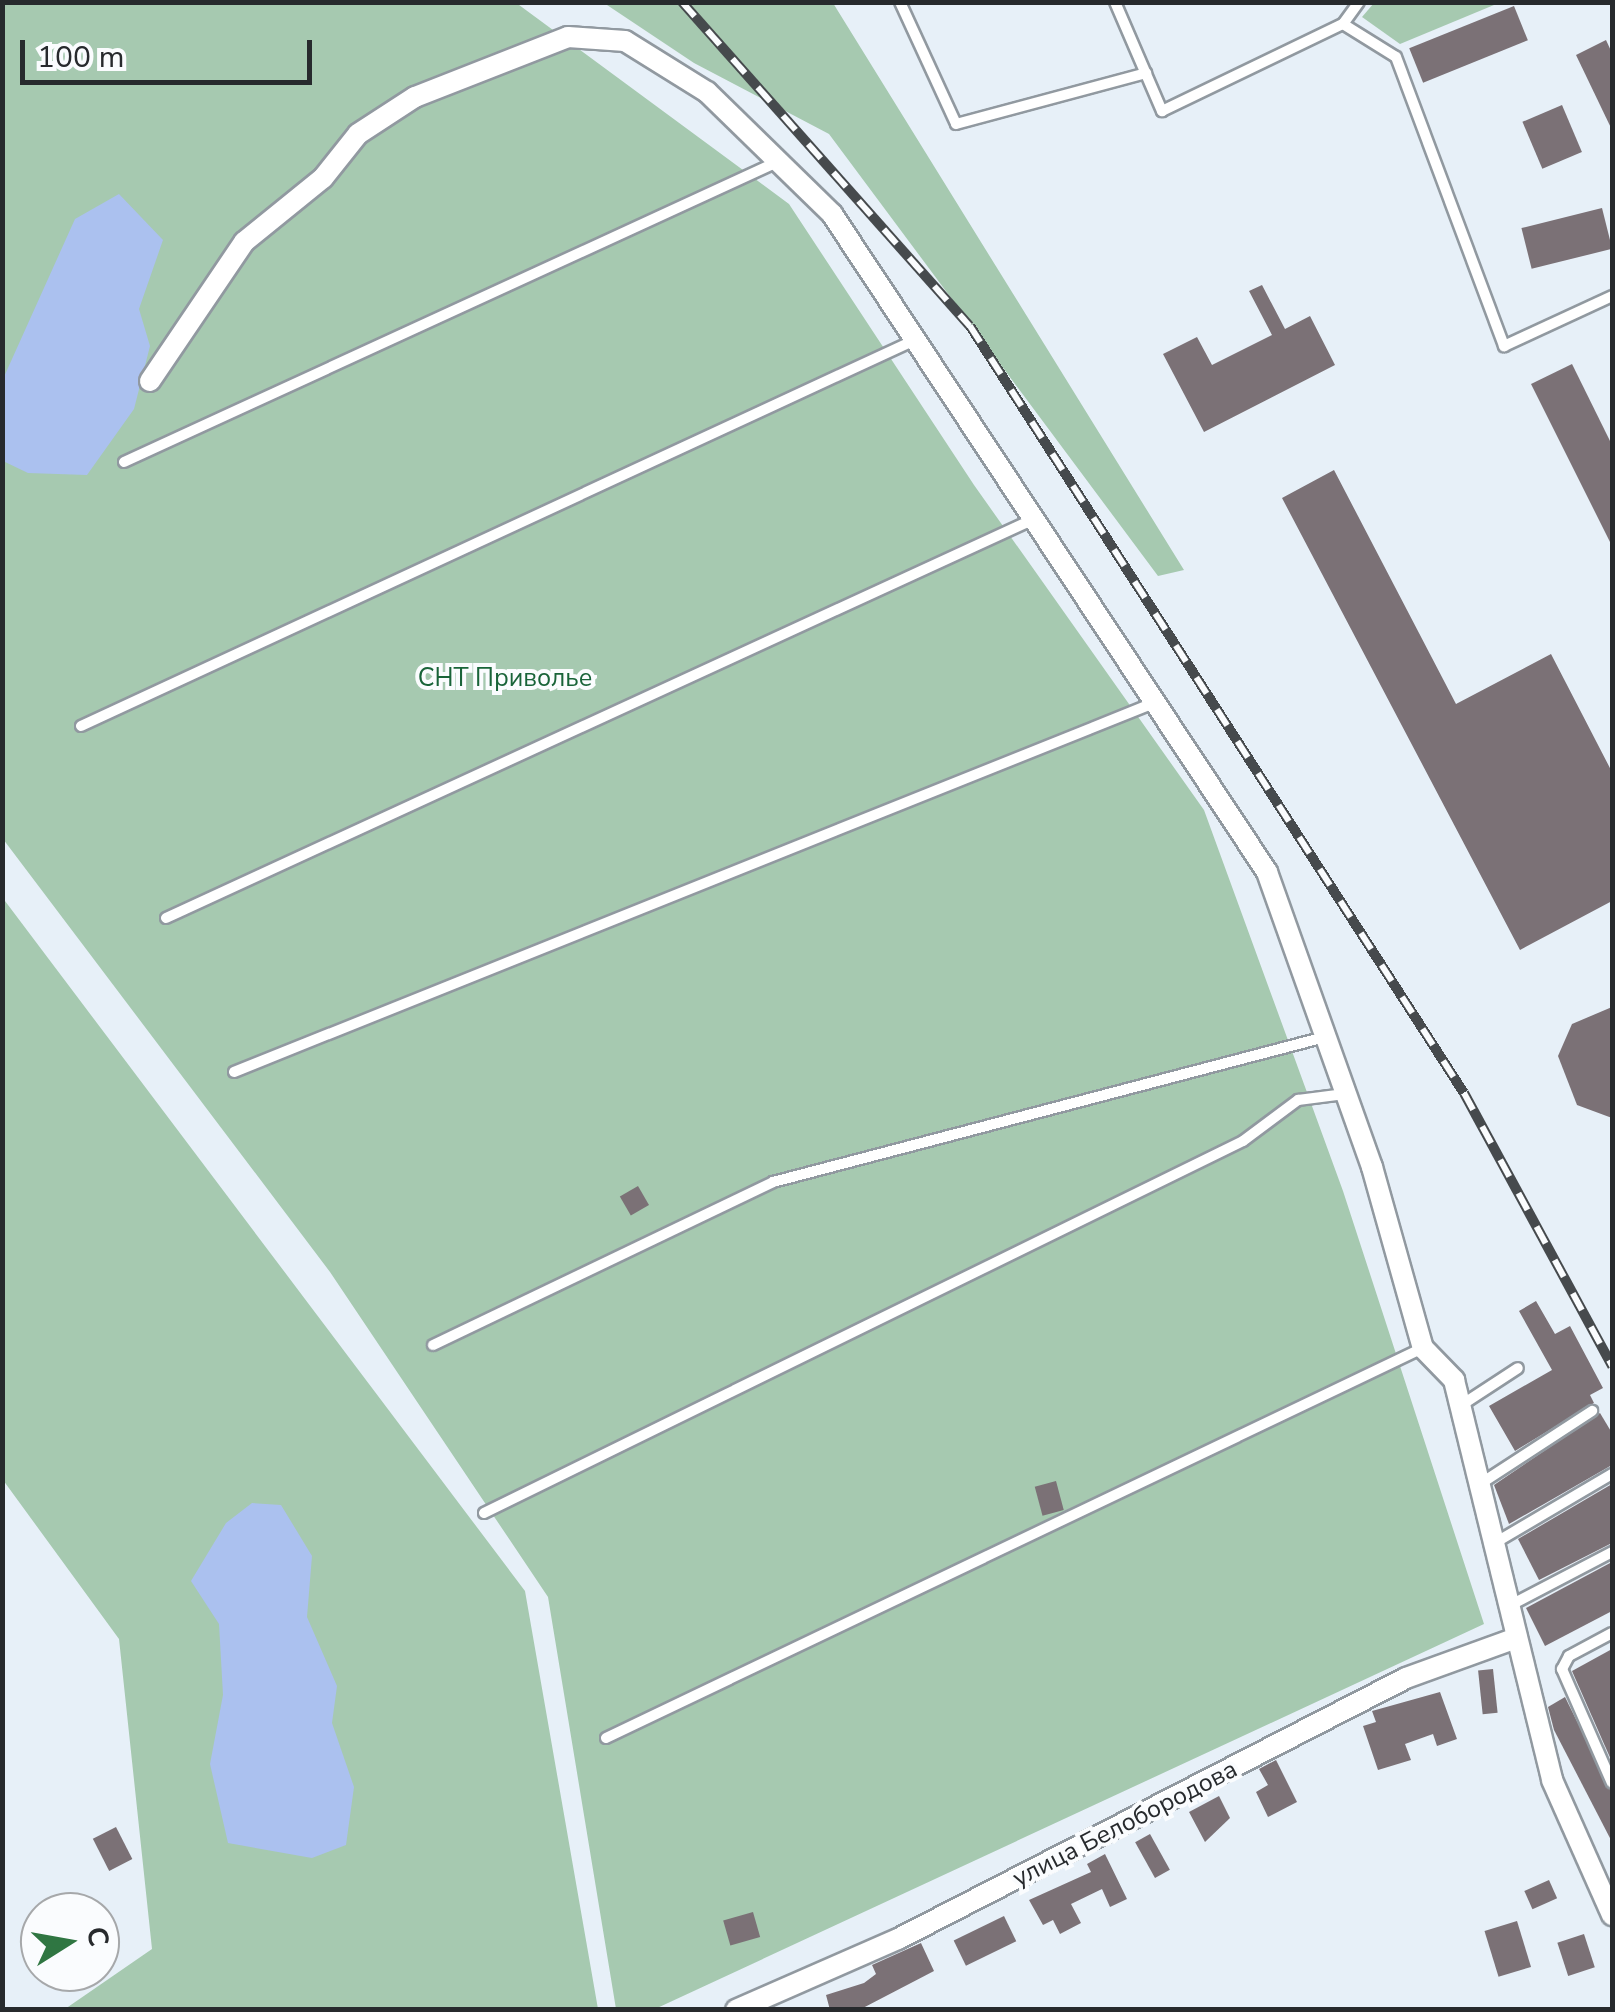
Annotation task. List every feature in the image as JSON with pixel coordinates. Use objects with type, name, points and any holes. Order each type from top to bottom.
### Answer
[{"type":"street","points":[[150,382],[244,242],[322,178],[358,134],[415,97],[508,57],[568,37],[625,41],[707,92],[832,214],[1267,872],[1345,1094],[1422,1348],[1454,1380],[1514,1640],[1570,1831],[1612,1915]]},
{"type":"street","name":"улица Белобородова","points":[[736,2010],[898,1940],[1406,1678],[1514,1640]]},
{"type":"lane","points":[[900,2],[956,124],[1146,73]]},
{"type":"lane","points":[[1114,2],[1162,112],[1343,24],[1359,2]]},
{"type":"lane","points":[[1343,24],[1396,57],[1504,346],[1612,296]]},
{"type":"lane","points":[[124,462],[778,162]]},
{"type":"lane","points":[[81,726],[916,339]]},
{"type":"lane","points":[[166,918],[1035,519]]},
{"type":"lane","points":[[234,1072],[1155,702]]},
{"type":"lane","points":[[433,1346],[774,1182],[1325,1037]]},
{"type":"lane","points":[[484,1513],[1243,1141],[1298,1100],[1345,1094]]},
{"type":"lane","points":[[606,1738],[1422,1348]]},
{"type":"lane","points":[[1460,1406],[1518,1368]]},
{"type":"lane","points":[[1478,1486],[1592,1410]]},
{"type":"lane","points":[[1492,1545],[1612,1474]]},
{"type":"lane","points":[[1506,1608],[1612,1552]]},
{"type":"lane","points":[[1612,1632],[1569,1656],[1562,1670],[1612,1783]]},
{"type":"green space","name":"СНТ Приволье","points":[[515,2],[789,204],[974,485],[1204,810],[1343,1191],[1484,1624],[655,2009],[616,2009],[548,1597],[330,1272],[3,839],[3,3]]},
{"type":"green space","points":[[604,3],[833,3],[1184,570],[1158,576],[829,134],[694,63]]},
{"type":"green space","points":[[1374,3],[1494,5],[1400,44],[1362,17]]},
{"type":"green space","points":[[2,897],[525,1591],[598,2009],[65,2009],[90,1992],[120,1992],[120,1971],[152,1949],[119,1639],[3,1480]]},
{"type":"water","points":[[119,194],[163,240],[139,309],[150,346],[134,409],[87,475],[28,473],[3,461],[3,379],[75,219]]},
{"type":"water","points":[[252,1503],[281,1505],[312,1556],[307,1617],[337,1686],[332,1723],[354,1787],[346,1845],[312,1858],[228,1843],[210,1764],[223,1695],[219,1624],[191,1581],[226,1523]]},
{"type":"building","points":[[1514,6],[1528,40],[1423,83],[1409,48]]},
{"type":"building","points":[[1606,40],[1612,53],[1612,130],[1576,55]]},
{"type":"building","points":[[1562,105],[1582,152],[1542,169],[1522,122]]},
{"type":"building","points":[[1602,208],[1612,249],[1532,269],[1521,228]]},
{"type":"building","points":[[1262,285],[1285,329],[1310,316],[1335,365],[1204,432],[1163,354],[1197,337],[1212,365],[1272,335],[1249,291]]},
{"type":"building","points":[[1572,364],[1612,445],[1612,546],[1531,384]]},
{"type":"building","points":[[1334,470],[1456,704],[1551,654],[1612,772],[1612,901],[1520,950],[1282,498]]},
{"type":"building","points":[[1612,1007],[1612,1118],[1577,1105],[1558,1056],[1572,1024]]},
{"type":"building","points":[[638,1186],[649,1205],[631,1216],[620,1196]]},
{"type":"building","points":[[1536,1301],[1555,1334],[1570,1326],[1603,1388],[1590,1395],[1594,1403],[1515,1451],[1489,1406],[1552,1370],[1519,1311]]},
{"type":"building","points":[[1600,1413],[1612,1433],[1612,1465],[1509,1524],[1494,1485]]},
{"type":"building","points":[[1056,1481],[1064,1510],[1043,1516],[1035,1487]]},
{"type":"building","points":[[1612,1484],[1612,1543],[1539,1580],[1518,1539]]},
{"type":"building","points":[[1612,1562],[1612,1611],[1545,1646],[1526,1608]]},
{"type":"building","points":[[1612,1649],[1612,1762],[1572,1671]]},
{"type":"building","points":[[1493,1669],[1498,1713],[1483,1714],[1478,1671]]},
{"type":"building","points":[[1440,1692],[1457,1739],[1437,1746],[1433,1734],[1405,1744],[1411,1760],[1378,1770],[1363,1726],[1376,1722],[1372,1711]]},
{"type":"building","points":[[1565,1697],[1612,1792],[1612,1842],[1554,1730],[1548,1707]]},
{"type":"building","points":[[1276,1760],[1297,1802],[1268,1817],[1256,1792],[1268,1785],[1259,1769]]},
{"type":"building","points":[[1219,1796],[1230,1818],[1205,1842],[1189,1812]]},
{"type":"building","points":[[116,1827],[132,1859],[109,1871],[93,1839]]},
{"type":"building","points":[[1150,1834],[1170,1870],[1155,1878],[1135,1842]]},
{"type":"building","points":[[1105,1854],[1127,1899],[1110,1907],[1102,1889],[1071,1904],[1081,1923],[1060,1934],[1053,1920],[1043,1925],[1029,1900],[1091,1872],[1087,1864]]},
{"type":"building","points":[[1549,1880],[1557,1898],[1532,1909],[1524,1891]]},
{"type":"building","points":[[753,1912],[760,1937],[730,1946],[723,1921]]},
{"type":"building","points":[[1004,1916],[1016,1941],[966,1966],[954,1941]]},
{"type":"building","points":[[1517,1921],[1531,1967],[1499,1977],[1484,1931]]},
{"type":"building","points":[[1584,1934],[1595,1967],[1568,1976],[1557,1943]]},
{"type":"building","points":[[921,1943],[934,1971],[861,2009],[830,2010],[826,1995],[864,1983],[876,1974],[872,1965]]},
{"type":"railway","points":[[682,2],[970,326],[1464,1093],[1612,1366]]}]
